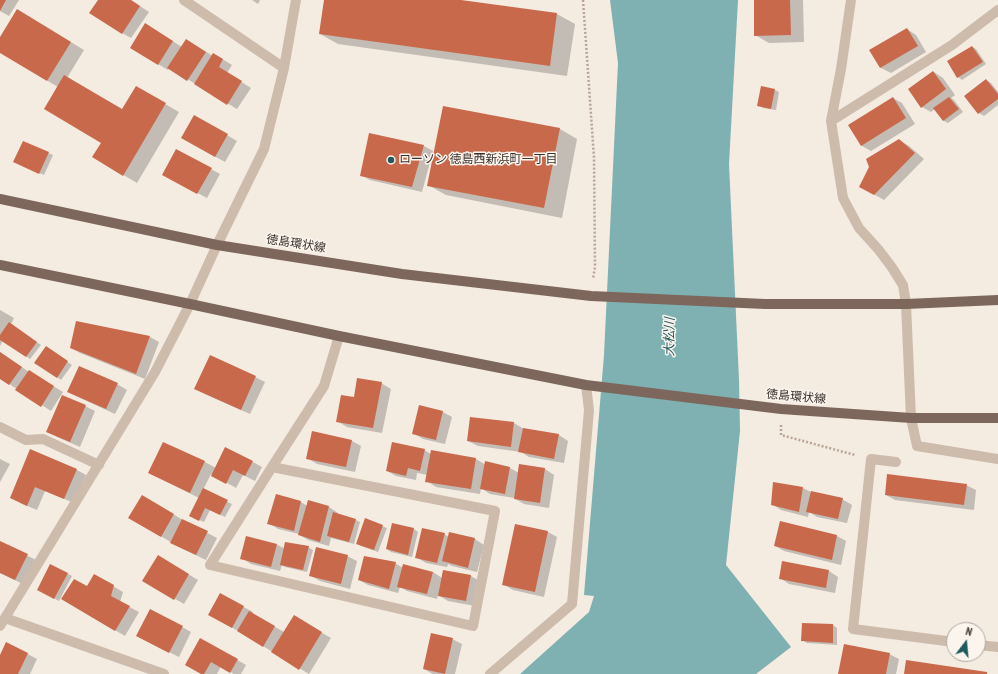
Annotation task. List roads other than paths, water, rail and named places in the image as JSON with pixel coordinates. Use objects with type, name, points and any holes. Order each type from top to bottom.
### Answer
[{"type":"main road","name":"徳島環状線","points":[[0,199],[217,245],[402,274],[594,296],[765,304],[906,304],[998,300]]},
{"type":"main road","name":"徳島環状線","points":[[0,265],[339,336],[590,385],[780,409],[910,418],[998,418]]},
{"type":"street","points":[[184,0],[284,68]]},
{"type":"street","points":[[164,674],[2,622],[155,372],[190,304],[264,149],[284,68],[296,0]]},
{"type":"street","points":[[851,0],[832,121],[842,198],[859,228],[878,249],[903,285],[906,304],[910,418],[917,446],[998,459]]},
{"type":"street","points":[[832,121],[952,45],[998,10]]},
{"type":"street","points":[[272,467],[495,511],[473,626],[210,565],[272,467],[324,386],[339,336]]},
{"type":"street","points":[[490,674],[572,604],[590,385]]},
{"type":"street","points":[[0,427],[26,440],[43,439],[99,465]]},
{"type":"street","points":[[896,462],[871,459],[853,629],[946,641]]},
{"type":"street","points":[[986,646],[998,647]]},
{"type":"water","name":"大松川","points":[[610,0],[738,0],[729,164],[740,431],[726,565],[791,647],[756,674],[520,674],[589,612],[594,596],[584,595],[604,355],[618,63]]},
{"type":"place","name":"ローソン 徳島西新浜町一丁目","points":[[391,160]]}]
